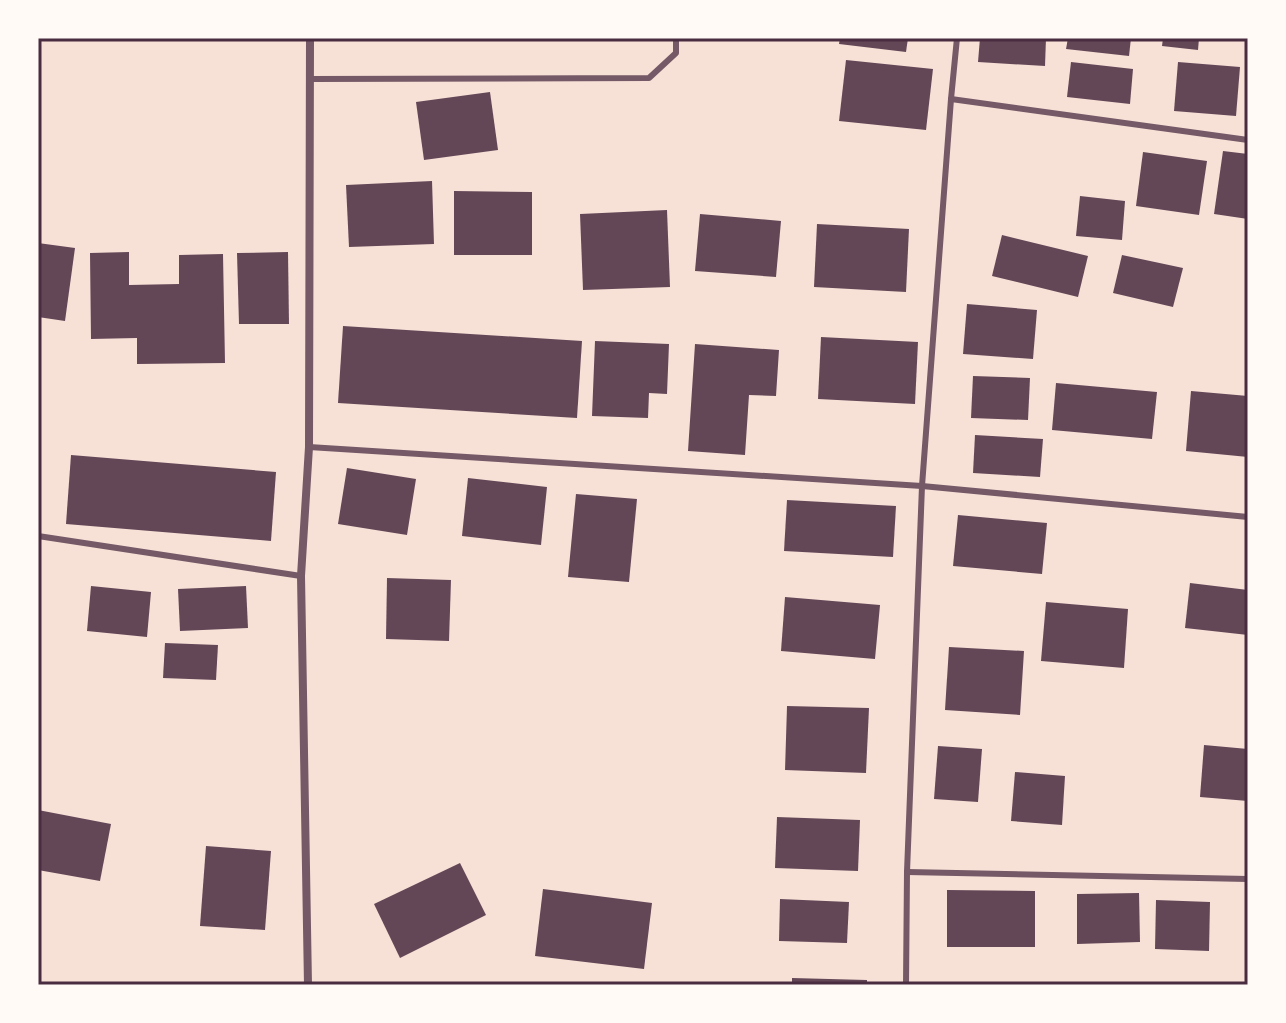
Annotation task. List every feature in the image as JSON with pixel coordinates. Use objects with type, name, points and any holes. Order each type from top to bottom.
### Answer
[{"type":"street","points":[[308,985],[301,576],[309,447],[310,38]]},
{"type":"lane","points":[[310,79],[649,78],[676,53],[676,38]]},
{"type":"lane","points":[[906,985],[907,872],[922,486],[957,38]]},
{"type":"lane","points":[[951,99],[1248,140]]},
{"type":"lane","points":[[309,447],[922,486],[1248,517]]},
{"type":"lane","points":[[38,536],[301,576]]},
{"type":"lane","points":[[907,872],[1248,879]]},
{"type":"building","points":[[840,38],[908,38],[906,52],[839,44]]},
{"type":"building","points":[[980,38],[1046,38],[1045,66],[978,62]]},
{"type":"building","points":[[1068,38],[1131,38],[1129,56],[1066,49]]},
{"type":"building","points":[[1163,38],[1199,38],[1198,50],[1162,46]]},
{"type":"building","points":[[846,60],[933,69],[926,130],[839,121]]},
{"type":"building","points":[[1071,62],[1133,69],[1130,104],[1067,97]]},
{"type":"building","points":[[1178,62],[1240,67],[1236,116],[1174,111]]},
{"type":"building","points":[[490,92],[498,150],[424,160],[416,102]]},
{"type":"building","points":[[1223,151],[1248,154],[1248,219],[1214,214]]},
{"type":"building","points":[[1143,152],[1207,161],[1199,215],[1136,206]]},
{"type":"building","points":[[432,181],[434,244],[349,247],[346,185]]},
{"type":"building","points":[[454,191],[532,192],[532,255],[454,255]]},
{"type":"building","points":[[1080,196],[1125,201],[1122,240],[1076,236]]},
{"type":"building","points":[[667,210],[670,287],[583,290],[580,214]]},
{"type":"building","points":[[700,214],[781,221],[776,277],[695,271]]},
{"type":"building","points":[[817,224],[909,229],[906,292],[814,287]]},
{"type":"building","points":[[1002,235],[1088,256],[1078,297],[992,276]]},
{"type":"building","points":[[38,243],[75,248],[65,321],[38,317]]},
{"type":"building","points":[[129,252],[129,285],[179,284],[179,255],[223,254],[225,363],[137,364],[137,338],[91,339],[90,253]]},
{"type":"building","points":[[288,252],[289,324],[239,324],[237,253]]},
{"type":"building","points":[[1122,255],[1183,268],[1173,307],[1113,293]]},
{"type":"building","points":[[967,304],[1037,310],[1033,359],[963,354]]},
{"type":"building","points":[[343,326],[582,341],[577,418],[338,403]]},
{"type":"building","points":[[821,337],[918,342],[915,404],[818,399]]},
{"type":"building","points":[[595,341],[669,344],[667,394],[649,393],[648,418],[592,416]]},
{"type":"building","points":[[695,344],[779,350],[776,396],[749,395],[745,455],[688,451]]},
{"type":"building","points":[[973,376],[1030,378],[1028,420],[971,418]]},
{"type":"building","points":[[1056,383],[1157,392],[1152,439],[1052,430]]},
{"type":"building","points":[[1191,391],[1248,396],[1248,457],[1186,451]]},
{"type":"building","points":[[975,435],[1043,439],[1040,477],[973,473]]},
{"type":"building","points":[[71,455],[276,472],[271,541],[66,524]]},
{"type":"building","points":[[347,468],[416,479],[407,535],[338,524]]},
{"type":"building","points":[[468,478],[547,487],[541,545],[462,536]]},
{"type":"building","points":[[576,494],[637,499],[629,582],[568,577]]},
{"type":"building","points":[[787,500],[896,506],[893,557],[784,551]]},
{"type":"building","points":[[958,515],[1047,523],[1042,574],[953,566]]},
{"type":"building","points":[[387,578],[451,580],[449,641],[386,639]]},
{"type":"building","points":[[1190,583],[1248,590],[1248,635],[1185,628]]},
{"type":"building","points":[[91,586],[151,592],[147,637],[87,631]]},
{"type":"building","points":[[246,586],[248,628],[180,631],[178,589]]},
{"type":"building","points":[[785,597],[880,605],[875,659],[781,651]]},
{"type":"building","points":[[1046,602],[1128,609],[1124,668],[1041,661]]},
{"type":"building","points":[[165,643],[218,645],[216,680],[163,678]]},
{"type":"building","points":[[949,647],[1024,651],[1020,715],[945,710]]},
{"type":"building","points":[[787,706],[869,708],[866,773],[785,770]]},
{"type":"building","points":[[1204,745],[1248,749],[1248,801],[1200,797]]},
{"type":"building","points":[[938,746],[982,749],[978,802],[934,799]]},
{"type":"building","points":[[1015,772],[1065,776],[1062,825],[1011,821]]},
{"type":"building","points":[[38,810],[111,824],[100,881],[38,870]]},
{"type":"building","points":[[777,817],[860,820],[858,871],[775,868]]},
{"type":"building","points":[[206,846],[271,851],[265,930],[200,926]]},
{"type":"building","points":[[460,863],[486,915],[400,958],[374,904]]},
{"type":"building","points":[[543,889],[652,903],[644,969],[535,956]]},
{"type":"building","points":[[947,890],[1035,891],[1035,947],[947,947]]},
{"type":"building","points":[[1139,893],[1140,942],[1077,944],[1077,894]]},
{"type":"building","points":[[780,899],[849,902],[847,943],[779,941]]},
{"type":"building","points":[[1156,900],[1210,902],[1209,951],[1155,949]]},
{"type":"building","points":[[1245,917],[1248,917],[1248,953],[1245,953]]},
{"type":"building","points":[[792,978],[867,980],[867,985],[792,985]]}]
